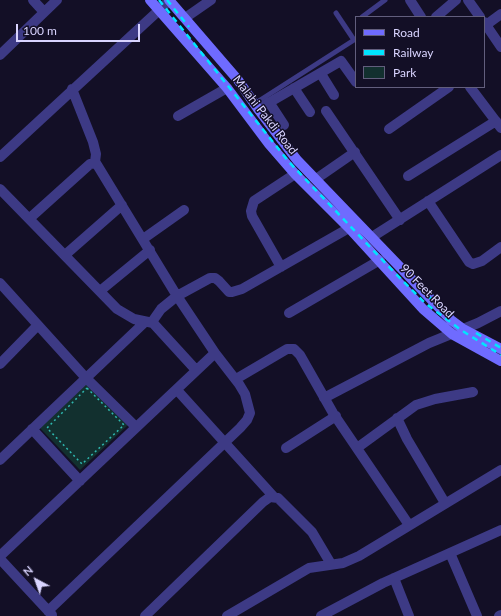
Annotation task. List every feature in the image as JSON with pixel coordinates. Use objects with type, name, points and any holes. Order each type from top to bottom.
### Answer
[{"type":"main road","name":"Malahi Pakdi Road","points":[[150,0],[227,88],[265,138],[295,174],[349,228],[368,240]]},
{"type":"main road","name":"Malahi Pakdi Road","points":[[170,0],[238,80],[256,107],[297,160],[327,191],[368,240]]},
{"type":"main road","points":[[319,198],[327,191]]},
{"type":"main road","name":"90 Feet Road","points":[[368,240],[380,260],[423,309],[452,334],[501,361]]},
{"type":"main road","name":"90 Feet Road","points":[[368,240],[463,329],[501,349]]},
{"type":"street","points":[[33,0],[44,12]]},
{"type":"street","points":[[0,55],[57,0]]},
{"type":"street","points":[[0,157],[170,0]]},
{"type":"street","points":[[185,18],[211,0]]},
{"type":"street","points":[[410,0],[420,16]]},
{"type":"street","points":[[437,16],[456,0]]},
{"type":"street","points":[[468,0],[479,16]]},
{"type":"street","points":[[485,20],[501,14]]},
{"type":"street","points":[[485,24],[501,47]]},
{"type":"street","points":[[256,107],[269,102],[321,74],[341,61],[355,81]]},
{"type":"street","points":[[321,74],[334,95]]},
{"type":"street","points":[[178,116],[227,88]]},
{"type":"street","points":[[294,88],[310,112]]},
{"type":"street","points":[[389,129],[448,88]]},
{"type":"street","points":[[408,176],[499,124],[471,88]]},
{"type":"street","points":[[0,559],[51,614],[247,420],[250,413],[245,394],[236,379],[215,353],[177,296],[103,172],[95,162],[96,154],[93,142],[72,89]]},
{"type":"street","points":[[269,102],[284,125]]},
{"type":"street","points":[[326,111],[400,220]]},
{"type":"street","points":[[316,179],[355,152]]},
{"type":"street","points":[[368,240],[501,155]]},
{"type":"street","points":[[30,218],[90,164],[95,162]]},
{"type":"street","points":[[281,267],[250,211],[254,201],[295,174]]},
{"type":"street","points":[[0,189],[100,291],[126,315],[149,323],[196,370]]},
{"type":"street","points":[[428,202],[469,262],[473,264],[482,261],[501,247]]},
{"type":"street","points":[[65,255],[122,205]]},
{"type":"street","points":[[143,239],[184,210]]},
{"type":"street","points":[[0,460],[85,377],[149,323],[161,309],[177,296],[205,281],[215,278],[229,292],[236,291],[349,228]]},
{"type":"street","points":[[100,291],[150,250]]},
{"type":"street","points":[[289,313],[380,260]]},
{"type":"street","points":[[0,283],[37,326],[85,377],[136,427]]},
{"type":"street","points":[[324,398],[429,343],[501,311]]},
{"type":"street","points":[[0,364],[37,326]]},
{"type":"street","points":[[236,379],[291,348],[300,355],[324,398],[409,525]]},
{"type":"street","points":[[0,556],[215,353]]},
{"type":"street","points":[[177,390],[274,497],[282,502],[312,532],[331,564]]},
{"type":"street","points":[[357,448],[409,409],[423,402],[473,392]]},
{"type":"street","points":[[286,448],[336,416]]},
{"type":"street","points":[[398,418],[414,452],[445,503]]},
{"type":"street","points":[[32,429],[80,480]]},
{"type":"street","points":[[227,616],[309,568],[343,563],[359,556],[501,470]]},
{"type":"street","points":[[145,616],[263,502],[274,497]]},
{"type":"street","points":[[321,616],[335,612],[394,578],[501,530]]},
{"type":"street","points":[[450,553],[477,616]]},
{"type":"street","points":[[394,578],[409,616]]},
{"type":"lane","points":[[363,16],[385,0]]},
{"type":"lane","points":[[256,107],[354,40],[336,13]]},
{"type":"path","points":[[87,388],[124,425],[82,464],[47,428],[87,388]]},
{"type":"green space","points":[[87,379],[129,424],[80,470],[39,427]]},
{"type":"railway","points":[[159,0],[289,162],[391,269],[425,303],[461,330],[501,355]]},
{"type":"railway","points":[[167,0],[189,27]]},
{"type":"railway","points":[[421,290],[450,315]]},
{"type":"railway","points":[[476,333],[501,348]]}]
